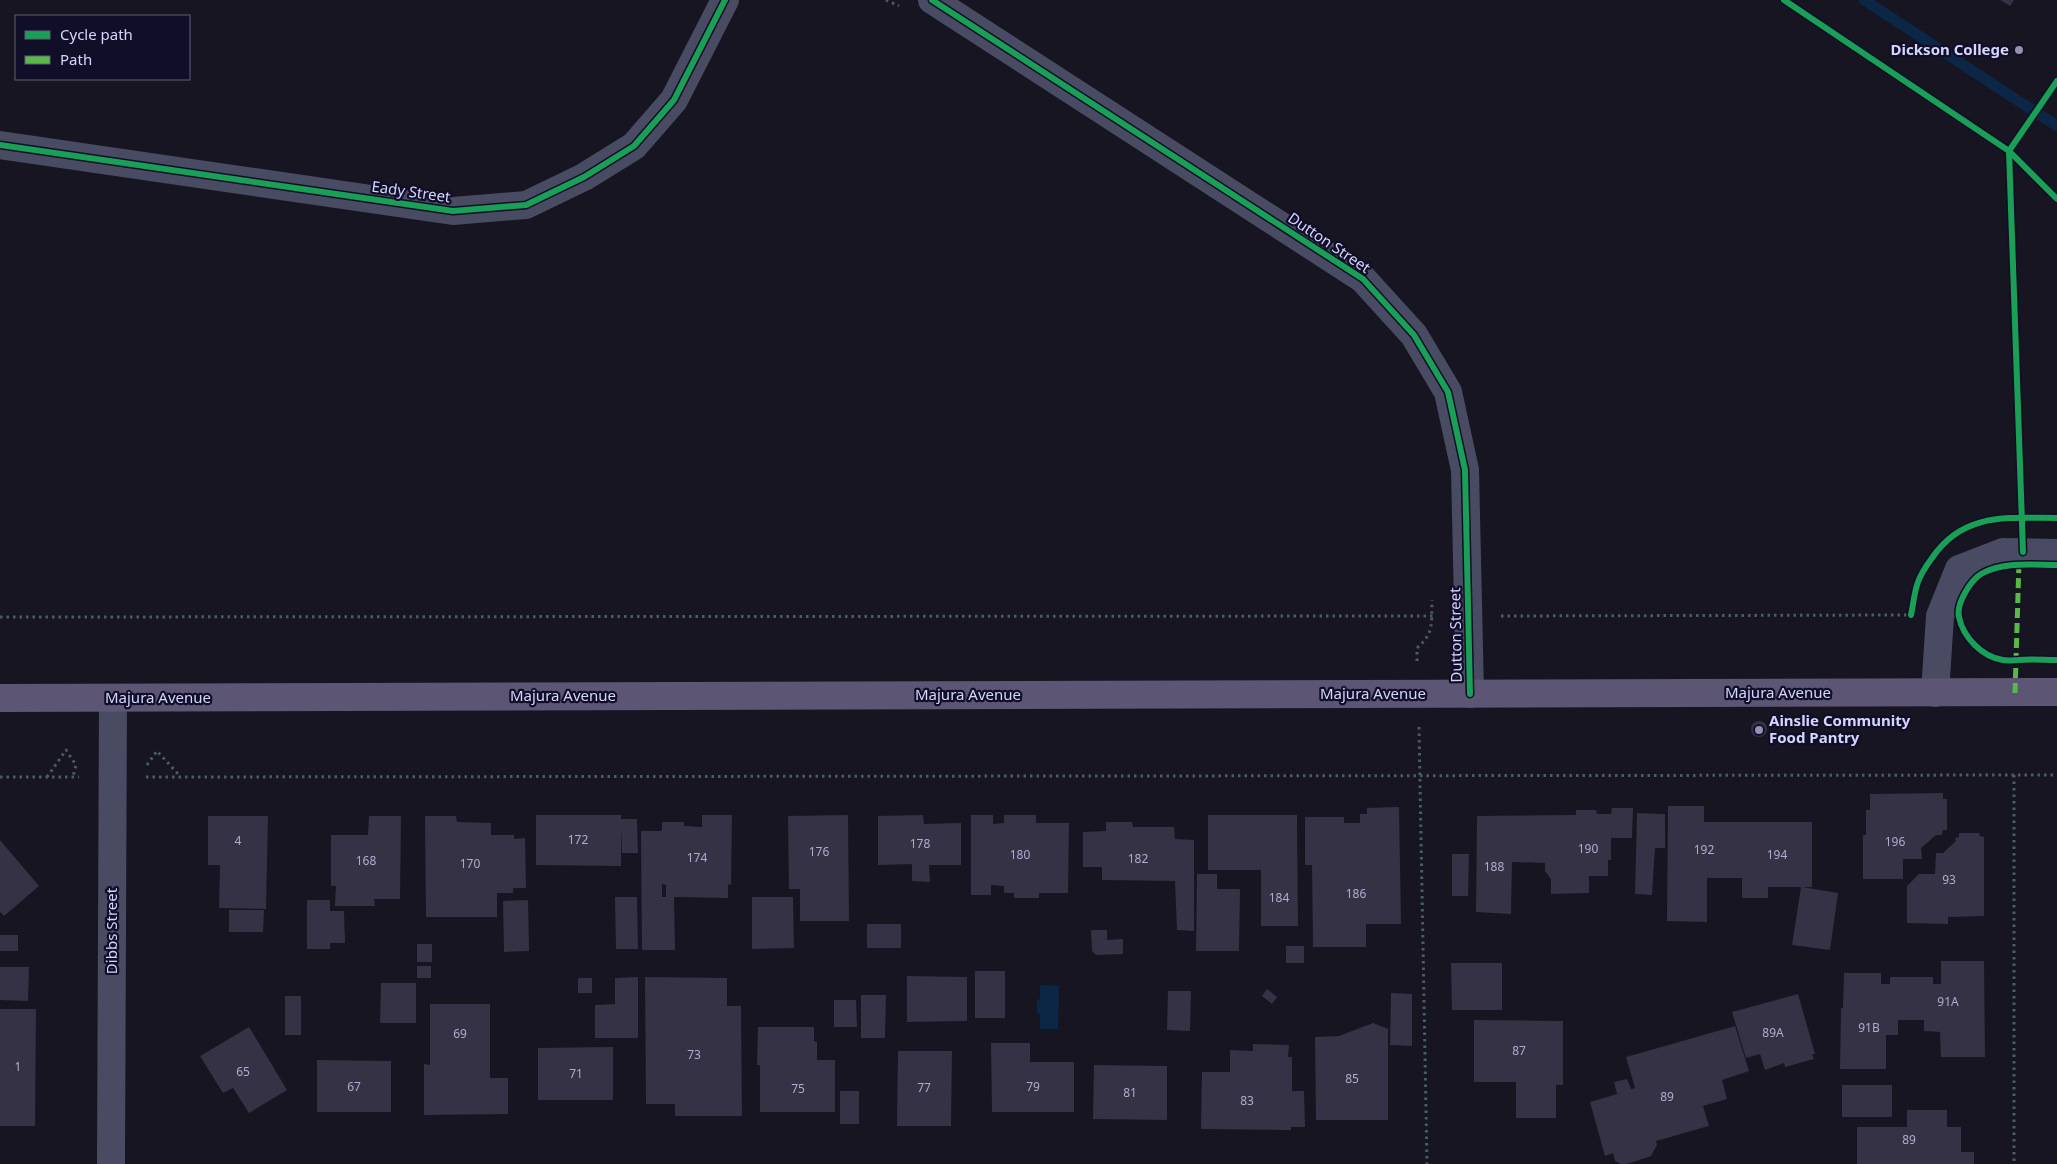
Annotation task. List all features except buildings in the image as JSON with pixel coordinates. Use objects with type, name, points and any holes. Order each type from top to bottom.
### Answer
[{"type":"main road","name":"Majura Avenue","points":[[0,698],[2057,692]]},
{"type":"street","name":"Eady Street","points":[[0,145],[453,212],[526,204],[584,177],[634,146],[674,100],[725,0]]},
{"type":"street","name":"Dutton Street","points":[[932,0],[1363,279],[1414,335],[1448,392],[1465,470],[1470,694]]},
{"type":"street","points":[[1935,693],[1940,616],[1959,569],[2003,552],[2057,552]]},
{"type":"street","name":"Dibbs Street","points":[[111,1164],[113,698]]},
{"type":"path","points":[[886,0],[907,10]]},
{"type":"path","points":[[1427,1164],[1417,648],[1425,641],[1431,631],[1433,622],[1431,616],[1432,596]]},
{"type":"path","points":[[0,617],[1911,615],[1913,608]]},
{"type":"path","points":[[47,777],[66,750],[76,765],[73,777]]},
{"type":"path","points":[[2014,775],[2014,1164]]},
{"type":"path","points":[[0,777],[2057,775]]},
{"type":"water","points":[[1040,985],[1059,986],[1058,1029],[1040,1029],[1040,1014],[1037,1013],[1037,1000],[1040,999]]},
{"type":"waterway","points":[[1864,0],[2057,126]]},
{"type":"marked path","points":[[2015,693],[2019,562]]},
{"type":"cycle path","points":[[0,145],[453,211],[526,205],[584,177],[634,146],[674,100],[725,0]]},
{"type":"cycle path","points":[[932,0],[1363,279],[1414,335],[1448,392],[1465,470],[1470,694]]},
{"type":"cycle path","points":[[1784,0],[2009,151],[2057,199]]},
{"type":"cycle path","points":[[2023,552],[2009,151],[2057,81]]},
{"type":"cycle path","points":[[1911,615],[1917,585],[1923,571],[1944,543],[1958,532],[1972,525],[1987,521],[2021,518],[2057,518]]},
{"type":"cycle path","points":[[2057,565],[2008,565],[1981,574],[1968,587],[1959,612],[1961,624],[1969,639],[1988,655],[2005,660],[2057,660]]},
{"type":"place","name":"Dickson College","points":[[2019,50]]},
{"type":"place","name":"Ainslie Community Food Pantry","points":[[1759,730]]}]
